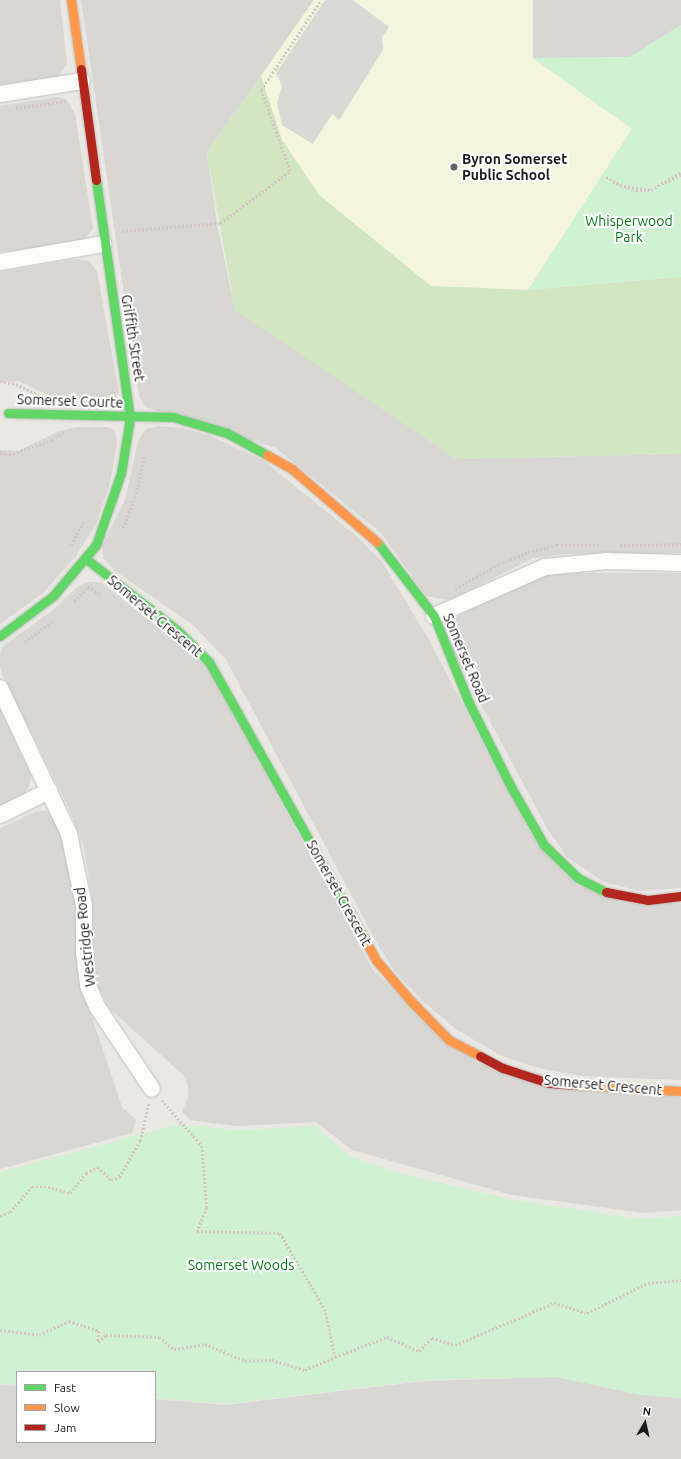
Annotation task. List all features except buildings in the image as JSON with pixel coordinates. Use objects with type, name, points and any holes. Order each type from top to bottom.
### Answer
[{"type":"street","name":"Griffith Street","points":[[0,636],[53,596],[96,545],[120,473],[130,418],[104,244],[71,0]]},
{"type":"street","points":[[0,94],[82,81]]},
{"type":"street","points":[[0,262],[104,244]]},
{"type":"street","name":"Somerset Courte","points":[[8,413],[130,418]]},
{"type":"street","name":"Somerset Road","points":[[130,418],[173,417],[227,433],[292,469],[346,518],[374,537],[434,616],[469,703],[490,741],[510,787],[544,845],[578,878],[603,891],[648,900],[681,896]]},
{"type":"street","name":"Somerset Crescent","points":[[85,558],[178,632],[208,662],[235,704],[376,960],[410,1000],[449,1040],[503,1068],[550,1083],[681,1091]]},
{"type":"street","points":[[434,616],[545,567],[607,561],[681,563]]},
{"type":"street","name":"Westridge Road","points":[[0,688],[69,834],[75,854],[84,906],[84,952],[88,986],[98,1008],[152,1089]]},
{"type":"street","points":[[0,816],[49,791]]},
{"type":"path","points":[[122,231],[220,223],[290,171],[261,90],[321,0]]},
{"type":"path","points":[[63,84],[67,109]]},
{"type":"path","points":[[8,110],[66,101]]},
{"type":"path","points":[[681,172],[651,190],[624,186],[606,177],[621,187],[636,191],[651,190],[681,176]]},
{"type":"path","points":[[0,452],[9,455],[52,440],[66,431]]},
{"type":"path","points":[[67,551],[85,518]]},
{"type":"path","points":[[619,545],[681,544]]},
{"type":"path","points":[[451,591],[499,564],[528,552],[557,546],[603,545]]},
{"type":"path","points":[[0,1216],[10,1212],[32,1187],[48,1187],[70,1193],[86,1173],[98,1168],[111,1180],[118,1177],[140,1142],[152,1089]]},
{"type":"path","points":[[152,1089],[202,1146],[207,1208],[197,1231],[280,1233],[326,1309],[335,1357]]},
{"type":"path","points":[[0,1330],[39,1335],[69,1321],[99,1331],[98,1342],[106,1335],[159,1337],[174,1349],[205,1344],[245,1361],[272,1360],[305,1370],[387,1337],[419,1351],[432,1338],[455,1344],[554,1303],[587,1312],[648,1283],[681,1280]]},
{"type":"shaded area","points":[[0,0],[60,0],[67,64],[58,77],[0,85]]},
{"type":"shaded area","points":[[81,0],[314,0],[207,152],[217,224],[235,310],[457,459],[681,454],[681,553],[567,554],[533,558],[450,600],[426,596],[381,533],[276,448],[145,407],[139,396]]},
{"type":"shaded area","name":"Byron Somerset Public School","points":[[314,0],[533,0],[533,58],[632,129],[528,290],[431,286],[319,195],[282,140],[261,76]]},
{"type":"shaded area","points":[[325,0],[353,0],[389,27],[382,37],[383,50],[339,120],[332,114],[313,144],[282,125],[277,103],[282,86],[276,73]]},
{"type":"shaded area","points":[[533,0],[681,0],[681,25],[630,57],[533,58]]},
{"type":"shaded area","points":[[261,76],[282,140],[319,195],[431,286],[528,290],[681,277],[681,454],[457,459],[235,310],[207,152]]},
{"type":"shaded area","points":[[57,97],[66,99],[75,114],[93,229],[86,237],[76,243],[0,252],[0,106]]},
{"type":"shaded area","points":[[75,259],[89,261],[97,271],[119,393],[110,403],[97,408],[75,407],[18,381],[0,383],[0,272]]},
{"type":"shaded area","points":[[158,426],[182,428],[208,435],[263,460],[354,534],[382,562],[428,638],[533,838],[578,886],[681,904],[681,1080],[581,1076],[539,1068],[500,1055],[457,1030],[426,1004],[395,972],[377,943],[225,658],[192,624],[115,571],[103,558],[102,546],[125,500],[138,441],[146,429]]},
{"type":"shaded area","points":[[78,427],[107,427],[115,430],[117,444],[110,483],[96,524],[76,556],[43,593],[0,624],[0,450],[18,451],[59,431]]},
{"type":"shaded area","points":[[574,573],[681,573],[681,888],[640,891],[604,882],[567,857],[548,830],[451,648],[448,630],[454,618],[527,581],[546,575]]},
{"type":"shaded area","points":[[89,582],[101,582],[207,667],[373,970],[478,1063],[681,1098],[681,1210],[644,1213],[512,1195],[352,1150],[316,1122],[237,1126],[190,1120],[182,1112],[188,1097],[188,1085],[183,1075],[109,1008],[97,983],[93,956],[92,899],[84,847],[67,804],[2,674],[0,665],[0,653],[4,645],[52,611],[77,587]]},
{"type":"shaded area","points":[[0,709],[31,775],[29,787],[22,796],[0,806]]},
{"type":"shaded area","points":[[46,810],[55,818],[67,846],[75,881],[82,982],[92,1017],[122,1107],[136,1120],[132,1133],[0,1169],[0,828],[35,812]]},
{"type":"shaded area","points":[[556,1377],[681,1398],[681,1459],[0,1459],[0,1385],[16,1386],[16,1443],[156,1443],[156,1399],[226,1405],[425,1381]]},
{"type":"green space","name":"Whisperwood Park","points":[[681,25],[681,277],[528,290],[632,129],[533,58],[630,57]]},
{"type":"green space","name":"Somerset Woods","points":[[180,1124],[237,1130],[315,1126],[351,1157],[403,1174],[514,1200],[641,1219],[681,1216],[681,1398],[640,1395],[556,1377],[425,1380],[226,1404],[156,1398],[156,1371],[16,1371],[16,1385],[0,1384],[0,1172]]},
{"type":"traffic: fast","points":[[0,636],[53,596],[96,545],[121,473],[130,418],[96,180]]},
{"type":"traffic: fast","points":[[8,413],[173,417],[227,433],[267,455]]},
{"type":"traffic: fast","points":[[377,542],[434,616],[469,703],[511,787],[544,845],[578,878],[606,892]]},
{"type":"traffic: fast","points":[[85,558],[178,631],[209,662],[349,911]]},
{"type":"traffic: slow","points":[[71,0],[81,69]]},
{"type":"traffic: slow","points":[[267,455],[292,469],[377,542]]},
{"type":"traffic: slow","points":[[349,911],[376,960],[410,1000],[449,1040],[480,1056]]},
{"type":"traffic: slow","points":[[577,1085],[681,1091]]},
{"type":"traffic: jam","points":[[81,69],[96,180]]},
{"type":"traffic: jam","points":[[606,892],[648,900],[681,896]]},
{"type":"traffic: jam","points":[[480,1056],[503,1068],[549,1083],[577,1085]]},
{"type":"place","name":"Byron Somerset Public School","points":[[454,167]]}]
